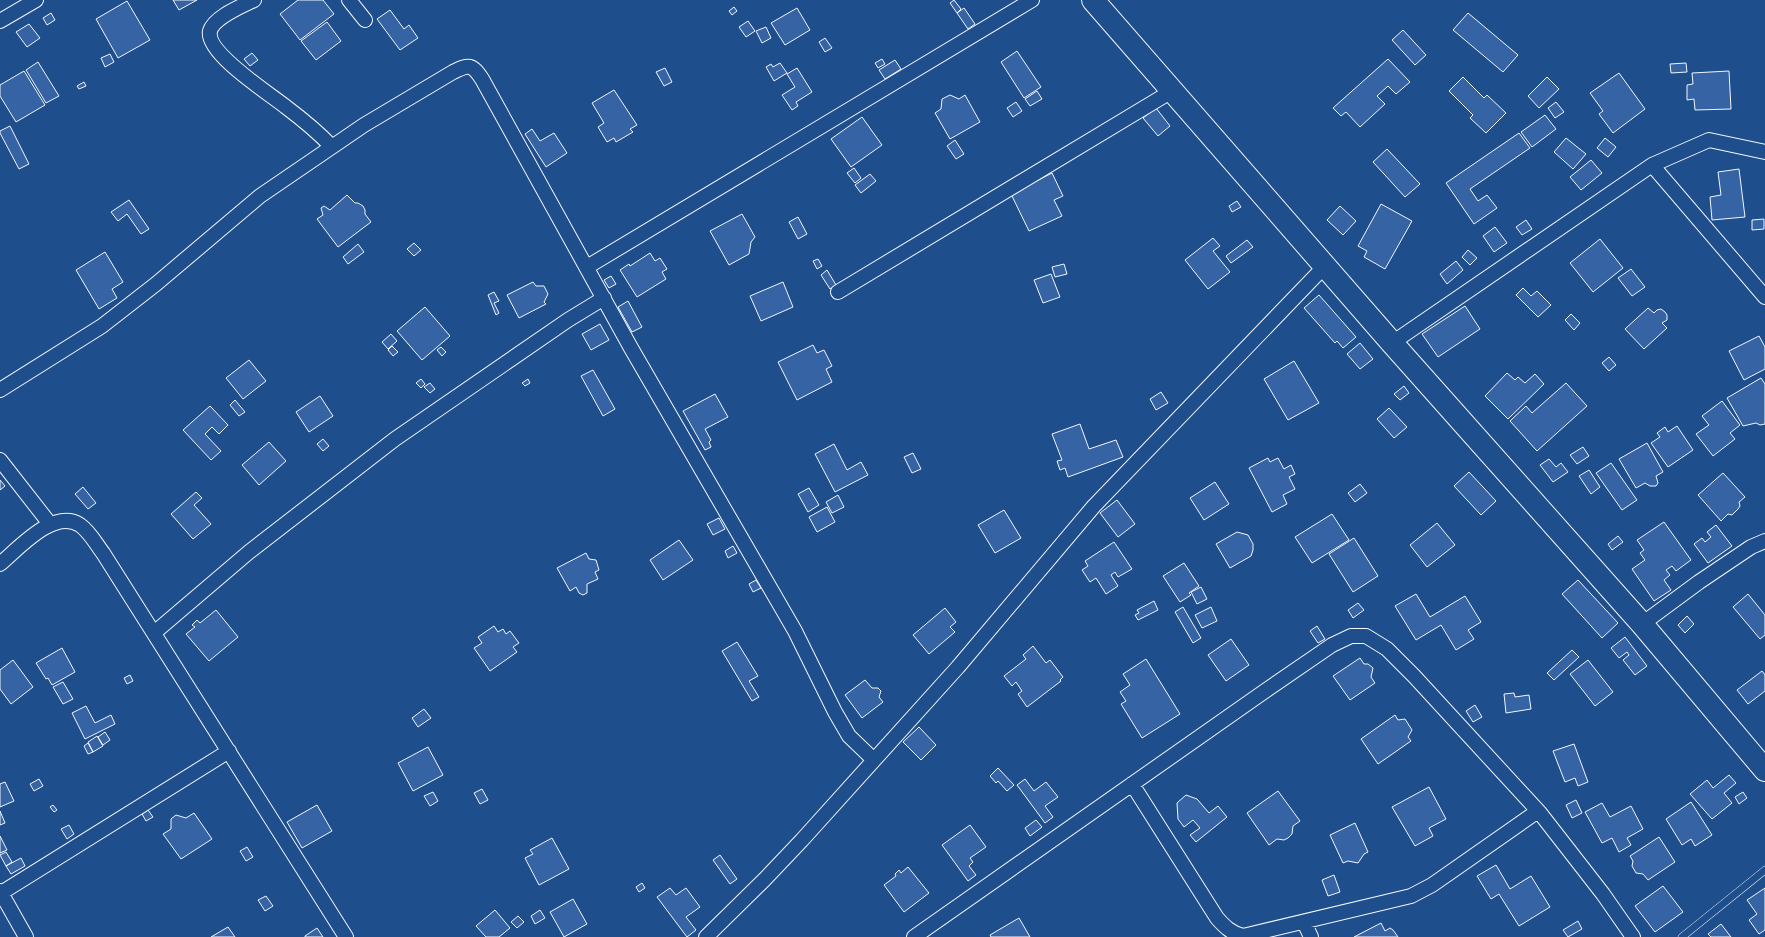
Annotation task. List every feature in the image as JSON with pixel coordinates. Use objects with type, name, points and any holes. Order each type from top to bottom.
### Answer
[{"type":"highway","points":[[1093,0],[1392,344],[1642,624],[1765,770]]},
{"type":"street","points":[[0,21],[36,0]]},
{"type":"street","points":[[254,0],[221,18],[214,24],[210,32],[211,39],[226,61],[291,111],[332,147]]},
{"type":"street","points":[[349,0],[365,20]]},
{"type":"street","points":[[586,267],[1032,0]]},
{"type":"street","points":[[0,390],[102,326],[156,284],[260,196],[364,126],[453,72],[464,66],[471,66],[475,68],[482,79],[586,267],[795,631],[835,712],[850,736],[874,760]]},
{"type":"street","points":[[838,292],[1172,91]]},
{"type":"street","points":[[1392,344],[1652,165],[1709,140],[1765,152]]},
{"type":"street","points":[[1652,165],[1765,297]]},
{"type":"street","points":[[706,937],[765,879],[958,667],[1094,506],[1325,266]]},
{"type":"street","points":[[154,633],[249,552],[395,438],[568,320],[604,298]]},
{"type":"street","points":[[0,460],[50,524]]},
{"type":"street","points":[[0,564],[35,534],[57,521],[66,520],[86,530],[104,553],[346,937]]},
{"type":"street","points":[[1642,624],[1744,551],[1765,541]]},
{"type":"street","points":[[914,937],[1332,645],[1351,636],[1366,636],[1387,649],[1414,676],[1538,811],[1603,894],[1634,937]]},
{"type":"street","points":[[26,937],[0,892],[229,751]]},
{"type":"street","points":[[1132,784],[1217,918],[1227,930],[1243,936],[1411,896],[1432,885],[1538,811]]},
{"type":"street","points":[[1304,922],[1311,937]]},
{"type":"lane","points":[[1682,937],[1765,870]]},
{"type":"building","points":[[173,0],[197,0],[179,10]]},
{"type":"building","points":[[298,0],[323,0],[334,14],[300,40],[280,14]]},
{"type":"building","points":[[954,0],[961,9],[957,13],[950,3]]},
{"type":"building","points":[[127,1],[150,40],[118,58],[96,19]]},
{"type":"building","points":[[734,7],[737,11],[732,15],[729,11]]},
{"type":"building","points":[[797,8],[810,30],[785,45],[771,23]]},
{"type":"building","points":[[964,8],[975,24],[968,29],[957,13]]},
{"type":"building","points":[[390,10],[404,29],[409,25],[418,38],[400,50],[377,19]]},
{"type":"building","points":[[51,13],[55,20],[47,25],[43,18]]},
{"type":"building","points":[[1468,13],[1518,55],[1503,72],[1453,30]]},
{"type":"building","points":[[748,21],[755,31],[746,37],[739,27]]},
{"type":"building","points":[[327,22],[341,41],[316,60],[301,41]]},
{"type":"building","points":[[29,24],[40,38],[27,47],[16,32]]},
{"type":"building","points":[[766,27],[771,38],[762,43],[756,31]]},
{"type":"building","points":[[1403,30],[1426,55],[1415,65],[1392,40]]},
{"type":"building","points":[[825,38],[832,48],[825,52],[819,42]]},
{"type":"building","points":[[1017,51],[1041,87],[1024,98],[1001,62]]},
{"type":"building","points":[[252,53],[258,60],[250,66],[244,59]]},
{"type":"building","points":[[110,54],[114,62],[105,67],[101,58]]},
{"type":"building","points":[[882,59],[885,64],[878,68],[875,63]]},
{"type":"building","points":[[1388,59],[1410,82],[1396,94],[1388,86],[1377,96],[1385,104],[1360,127],[1346,112],[1341,116],[1333,108]]},
{"type":"building","points":[[895,60],[901,69],[885,79],[879,70]]},
{"type":"building","points":[[38,62],[59,96],[46,103],[26,70]]},
{"type":"building","points":[[780,63],[787,73],[774,81],[766,67],[771,64],[773,67]]},
{"type":"building","points":[[1686,63],[1687,72],[1671,73],[1670,64]]},
{"type":"building","points":[[665,68],[672,82],[664,86],[656,72]]},
{"type":"building","points":[[797,68],[812,92],[796,102],[798,106],[792,110],[782,95],[795,87],[787,74]]},
{"type":"building","points":[[24,71],[45,105],[16,122],[0,96],[0,85]]},
{"type":"building","points":[[1729,71],[1731,109],[1695,110],[1694,99],[1687,100],[1687,85],[1693,84],[1692,73]]},
{"type":"building","points":[[1619,73],[1645,109],[1613,133],[1599,114],[1603,111],[1590,93]]},
{"type":"building","points":[[1463,77],[1484,98],[1487,95],[1506,113],[1486,133],[1470,118],[1473,115],[1449,91]]},
{"type":"building","points":[[1547,77],[1559,89],[1539,108],[1528,96]]},
{"type":"building","points":[[84,82],[86,86],[79,89],[77,86]]},
{"type":"building","points":[[614,90],[637,125],[630,129],[633,132],[616,142],[614,138],[607,142],[598,127],[604,123],[592,103]]},
{"type":"building","points":[[1037,91],[1042,99],[1030,106],[1025,99]]},
{"type":"building","points":[[950,95],[959,99],[965,95],[980,122],[950,139],[935,113],[941,109],[942,99]]},
{"type":"building","points":[[1016,102],[1022,111],[1013,117],[1007,108]]},
{"type":"building","points":[[1556,102],[1564,112],[1555,118],[1548,108]]},
{"type":"building","points":[[1156,108],[1170,126],[1158,136],[1143,118]]},
{"type":"building","points":[[1545,115],[1556,129],[1532,147],[1521,132]]},
{"type":"building","points":[[862,117],[882,145],[851,167],[831,139]]},
{"type":"building","points":[[10,126],[29,164],[19,169],[0,133],[0,131]]},
{"type":"building","points":[[532,129],[540,141],[554,133],[567,153],[546,167],[525,134]]},
{"type":"building","points":[[1519,133],[1530,148],[1470,189],[1478,201],[1487,195],[1497,208],[1474,224],[1446,183]]},
{"type":"building","points":[[1566,138],[1586,154],[1573,169],[1554,152]]},
{"type":"building","points":[[1605,138],[1616,147],[1608,157],[1597,148]]},
{"type":"building","points":[[955,140],[964,154],[956,159],[947,146]]},
{"type":"building","points":[[1387,149],[1420,184],[1405,197],[1373,162]]},
{"type":"building","points":[[1591,160],[1602,173],[1581,190],[1570,177]]},
{"type":"building","points":[[854,168],[861,178],[855,183],[847,173]]},
{"type":"building","points":[[1739,169],[1745,217],[1712,220],[1710,197],[1721,195],[1718,172]]},
{"type":"building","points":[[1052,173],[1063,196],[1054,200],[1062,216],[1029,231],[1011,194]]},
{"type":"building","points":[[870,174],[876,181],[861,193],[855,185]]},
{"type":"building","points":[[347,195],[355,203],[363,206],[365,214],[371,222],[338,247],[317,219],[323,215],[321,208],[324,206],[330,210]]},
{"type":"building","points":[[129,200],[149,229],[141,234],[127,214],[118,221],[111,212]]},
{"type":"building","points":[[1237,201],[1241,207],[1232,212],[1229,206]]},
{"type":"building","points":[[1381,204],[1412,221],[1385,269],[1364,257],[1367,251],[1358,246]]},
{"type":"building","points":[[1340,206],[1356,221],[1343,235],[1327,220]]},
{"type":"building","points":[[742,214],[755,237],[751,242],[749,254],[729,265],[710,231]]},
{"type":"building","points":[[798,217],[807,234],[798,239],[789,222]]},
{"type":"building","points":[[1764,219],[1764,229],[1752,230],[1752,220]]},
{"type":"building","points":[[1526,220],[1532,229],[1522,235],[1516,227]]},
{"type":"building","points":[[1495,227],[1507,243],[1494,252],[1483,236]]},
{"type":"building","points":[[1213,238],[1220,246],[1213,251],[1230,272],[1208,289],[1185,260]]},
{"type":"building","points":[[1600,239],[1623,268],[1593,292],[1570,263]]},
{"type":"building","points":[[1247,240],[1253,247],[1231,263],[1226,256]]},
{"type":"building","points":[[414,243],[421,250],[414,256],[407,249]]},
{"type":"building","points":[[358,244],[364,252],[348,264],[343,257]]},
{"type":"building","points":[[1468,250],[1477,258],[1470,265],[1462,257]]},
{"type":"building","points":[[105,252],[123,282],[112,289],[117,298],[99,309],[76,270]]},
{"type":"building","points":[[650,253],[655,261],[660,258],[667,269],[662,272],[666,279],[637,297],[620,270],[629,264],[630,266]]},
{"type":"building","points":[[818,259],[822,266],[817,269],[813,261]]},
{"type":"building","points":[[1456,261],[1463,270],[1447,284],[1440,274]]},
{"type":"building","points":[[1064,264],[1067,274],[1055,277],[1052,267]]},
{"type":"building","points":[[1631,269],[1645,287],[1632,296],[1618,278]]},
{"type":"building","points":[[827,270],[836,285],[830,289],[821,275]]},
{"type":"building","points":[[1051,274],[1060,297],[1043,303],[1034,280]]},
{"type":"building","points":[[611,276],[616,284],[609,288],[604,280]]},
{"type":"building","points":[[533,282],[536,286],[544,286],[548,294],[544,302],[546,304],[519,318],[507,295]]},
{"type":"building","points":[[783,282],[793,307],[761,321],[750,296]]},
{"type":"building","points":[[1523,288],[1531,296],[1537,291],[1551,305],[1538,317],[1516,295]]},
{"type":"building","points":[[494,292],[499,301],[494,303],[499,313],[496,315],[488,295]]},
{"type":"building","points":[[1319,295],[1356,337],[1343,348],[1337,341],[1335,343],[1304,308]]},
{"type":"building","points":[[628,301],[642,327],[632,332],[618,307]]},
{"type":"building","points":[[1465,306],[1480,329],[1438,357],[1422,334]]},
{"type":"building","points":[[425,307],[450,336],[422,360],[397,331]]},
{"type":"building","points":[[1648,308],[1654,313],[1661,309],[1665,312],[1667,315],[1667,320],[1662,323],[1667,328],[1644,349],[1625,329]]},
{"type":"building","points":[[1571,314],[1580,323],[1574,330],[1565,320]]},
{"type":"building","points":[[600,324],[609,340],[591,350],[582,334]]},
{"type":"building","points":[[391,334],[397,341],[388,349],[382,342]]},
{"type":"building","points":[[1759,336],[1765,347],[1765,369],[1744,380],[1729,351]]},
{"type":"building","points":[[1360,343],[1373,359],[1360,369],[1347,354]]},
{"type":"building","points":[[813,345],[817,353],[824,350],[832,366],[826,369],[832,382],[797,400],[778,362]]},
{"type":"building","points":[[392,346],[398,352],[393,356],[388,350]]},
{"type":"building","points":[[441,347],[446,352],[442,356],[437,350]]},
{"type":"building","points":[[1609,357],[1616,365],[1609,371],[1602,363]]},
{"type":"building","points":[[249,360],[266,381],[243,399],[226,378]]},
{"type":"building","points":[[1294,361],[1319,403],[1288,420],[1264,379]]},
{"type":"building","points":[[593,370],[615,409],[603,416],[581,376]]},
{"type":"building","points":[[1507,373],[1515,380],[1518,377],[1525,383],[1535,374],[1544,384],[1508,419],[1485,396]]},
{"type":"building","points":[[1761,378],[1765,384],[1765,424],[1760,425],[1756,423],[1743,426],[1727,398]]},
{"type":"building","points":[[421,379],[425,384],[421,388],[416,383]]},
{"type":"building","points":[[528,379],[530,383],[525,386],[522,383]]},
{"type":"building","points":[[430,383],[435,389],[430,393],[424,387]]},
{"type":"building","points":[[1566,383],[1587,406],[1537,451],[1510,421],[1526,406],[1532,413]]},
{"type":"building","points":[[1404,386],[1409,393],[1400,400],[1394,394]]},
{"type":"building","points":[[1161,392],[1168,403],[1156,410],[1150,399]]},
{"type":"building","points":[[715,394],[728,417],[705,429],[711,440],[709,442],[711,447],[705,450],[683,411]]},
{"type":"building","points":[[320,396],[333,416],[309,432],[296,412]]},
{"type":"building","points":[[235,400],[245,412],[239,416],[230,405]]},
{"type":"building","points":[[1722,401],[1740,425],[1730,433],[1735,439],[1713,456],[1696,434],[1709,425],[1702,416]]},
{"type":"building","points":[[210,406],[228,425],[219,434],[212,427],[205,434],[221,451],[211,460],[183,430]]},
{"type":"building","points":[[1389,408],[1407,427],[1394,438],[1377,419]]},
{"type":"building","points":[[1080,424],[1089,449],[1116,440],[1123,457],[1068,477],[1065,468],[1060,470],[1057,461],[1062,460],[1052,434]]},
{"type":"building","points":[[1677,426],[1693,450],[1668,467],[1651,443],[1660,437],[1657,433],[1665,427],[1668,432]]},
{"type":"building","points":[[323,439],[329,446],[323,451],[317,444]]},
{"type":"building","points":[[269,442],[286,461],[259,485],[242,465]]},
{"type":"building","points":[[1647,443],[1663,472],[1656,476],[1658,483],[1656,486],[1650,486],[1645,483],[1636,488],[1619,459]]},
{"type":"building","points":[[834,444],[847,470],[861,462],[868,475],[835,492],[815,454]]},
{"type":"building","points":[[1583,447],[1589,456],[1577,464],[1570,455]]},
{"type":"building","points":[[913,453],[921,469],[912,473],[904,457]]},
{"type":"building","points":[[1268,458],[1270,462],[1278,458],[1284,469],[1291,465],[1295,474],[1289,477],[1295,489],[1283,495],[1287,504],[1272,512],[1249,468]]},
{"type":"building","points":[[1549,459],[1556,467],[1561,463],[1568,472],[1553,482],[1540,465]]},
{"type":"building","points":[[1611,463],[1637,500],[1622,510],[1596,473]]},
{"type":"building","points":[[1589,470],[1600,487],[1591,494],[1579,476]]},
{"type":"building","points":[[1469,472],[1496,501],[1481,515],[1454,486]]},
{"type":"building","points":[[1723,473],[1745,497],[1739,502],[1740,506],[1732,515],[1728,514],[1721,521],[1698,495]]},
{"type":"building","points":[[0,480],[5,486],[0,490]]},
{"type":"building","points":[[1215,482],[1229,504],[1204,520],[1190,498]]},
{"type":"building","points":[[1360,484],[1367,493],[1355,502],[1348,493]]},
{"type":"building","points":[[83,487],[96,503],[88,509],[75,494]]},
{"type":"building","points":[[809,488],[819,505],[808,512],[798,494]]},
{"type":"building","points":[[196,492],[202,498],[194,505],[211,524],[193,539],[171,514]]},
{"type":"building","points":[[838,495],[844,507],[832,513],[826,502]]},
{"type":"building","points":[[1117,500],[1135,524],[1118,537],[1100,513]]},
{"type":"building","points":[[827,507],[835,522],[817,532],[809,517]]},
{"type":"building","points":[[1004,510],[1021,538],[995,553],[978,525]]},
{"type":"building","points":[[1332,514],[1349,540],[1312,563],[1295,537]]},
{"type":"building","points":[[719,518],[725,529],[713,535],[707,524]]},
{"type":"building","points":[[1664,522],[1691,560],[1676,571],[1672,566],[1666,570],[1670,575],[1664,580],[1671,590],[1654,601],[1632,569],[1645,560],[1640,553],[1644,550],[1637,540]]},
{"type":"building","points":[[1437,523],[1455,545],[1427,567],[1410,545]]},
{"type":"building","points":[[1716,525],[1732,546],[1708,563],[1694,544],[1702,538],[1705,542],[1711,537],[1707,532]]},
{"type":"building","points":[[1237,532],[1248,535],[1253,544],[1253,550],[1251,556],[1230,568],[1216,544]]},
{"type":"building","points":[[1618,536],[1623,542],[1612,550],[1608,544]]},
{"type":"building","points":[[1354,538],[1378,576],[1353,592],[1329,554]]},
{"type":"building","points":[[679,540],[693,560],[663,580],[650,560]]},
{"type":"building","points":[[1114,542],[1132,569],[1118,577],[1115,572],[1111,575],[1118,586],[1106,594],[1096,578],[1090,582],[1082,570],[1088,566],[1085,561]]},
{"type":"building","points":[[733,546],[737,553],[728,558],[725,551]]},
{"type":"building","points":[[586,553],[589,559],[596,560],[599,570],[595,572],[598,579],[587,584],[587,593],[583,595],[579,593],[576,587],[570,591],[557,568]]},
{"type":"building","points":[[1184,563],[1199,586],[1189,593],[1191,595],[1180,602],[1163,576]]},
{"type":"building","points":[[756,580],[761,588],[753,592],[749,584]]},
{"type":"building","points":[[1578,580],[1618,623],[1602,638],[1562,594]]},
{"type":"building","points":[[1201,587],[1207,599],[1197,604],[1191,592]]},
{"type":"building","points":[[1416,594],[1430,617],[1465,596],[1481,622],[1468,630],[1474,639],[1456,650],[1441,625],[1416,640],[1395,606]]},
{"type":"building","points":[[1748,594],[1765,615],[1765,635],[1760,639],[1733,607]]},
{"type":"building","points":[[1154,601],[1158,610],[1138,620],[1135,615],[1139,613],[1137,610]]},
{"type":"building","points":[[1358,603],[1364,610],[1353,618],[1348,610]]},
{"type":"building","points":[[1183,607],[1201,638],[1193,643],[1175,612]]},
{"type":"building","points":[[1211,607],[1217,621],[1202,628],[1195,615]]},
{"type":"building","points":[[945,608],[956,622],[950,627],[955,632],[929,654],[913,635]]},
{"type":"building","points":[[216,610],[238,637],[209,661],[186,634],[195,627],[192,625],[197,620],[200,623]]},
{"type":"building","points":[[1687,616],[1694,624],[1685,633],[1678,625]]},
{"type":"building","points":[[494,626],[498,632],[503,629],[506,634],[510,631],[519,643],[513,647],[517,652],[490,671],[474,648],[482,643],[478,637]]},
{"type":"building","points":[[1317,626],[1325,639],[1318,643],[1310,631]]},
{"type":"building","points":[[1625,637],[1647,666],[1635,675],[1623,660],[1629,655],[1627,652],[1619,658],[1611,648]]},
{"type":"building","points":[[1231,639],[1249,665],[1226,681],[1208,655]]},
{"type":"building","points":[[737,642],[758,676],[749,681],[759,697],[752,701],[722,651]]},
{"type":"building","points":[[1033,646],[1046,663],[1050,660],[1063,677],[1060,680],[1061,681],[1027,707],[1018,694],[1022,691],[1016,682],[1012,686],[1004,676],[1026,659],[1023,655]]},
{"type":"building","points":[[62,648],[75,672],[52,685],[48,678],[46,679],[36,663]]},
{"type":"building","points":[[1572,650],[1579,657],[1554,680],[1547,673]]},
{"type":"building","points":[[1360,658],[1364,664],[1368,664],[1373,668],[1371,677],[1375,683],[1350,700],[1333,676]]},
{"type":"building","points":[[1146,659],[1180,714],[1142,738],[1121,704],[1126,701],[1120,692],[1130,685],[1123,674]]},
{"type":"building","points":[[13,660],[33,687],[11,704],[0,689],[0,670]]},
{"type":"building","points":[[1588,660],[1613,692],[1595,706],[1570,674]]},
{"type":"building","points":[[1762,671],[1765,675],[1765,691],[1748,704],[1737,690]]},
{"type":"building","points":[[130,675],[133,681],[127,684],[124,678]]},
{"type":"building","points":[[865,680],[872,688],[878,688],[881,691],[879,697],[883,702],[862,718],[845,695]]},
{"type":"building","points":[[63,682],[73,699],[63,704],[53,687]]},
{"type":"building","points":[[1514,693],[1515,697],[1529,695],[1531,709],[1506,713],[1504,694]]},
{"type":"building","points":[[1475,705],[1482,717],[1473,722],[1466,711]]},
{"type":"building","points":[[86,706],[95,723],[111,715],[115,724],[85,739],[72,713]]},
{"type":"building","points":[[424,709],[431,718],[418,727],[412,718]]},
{"type":"building","points":[[1395,715],[1398,720],[1405,719],[1412,730],[1408,737],[1411,741],[1378,764],[1361,739]]},
{"type":"building","points":[[919,727],[936,745],[921,760],[903,742]]},
{"type":"building","points":[[105,732],[110,740],[103,745],[98,737]]},
{"type":"building","points":[[97,736],[103,746],[93,752],[88,742]]},
{"type":"building","points":[[88,743],[93,752],[88,754],[84,746]]},
{"type":"building","points":[[1574,744],[1588,782],[1578,786],[1575,778],[1565,782],[1553,751]]},
{"type":"building","points":[[428,747],[443,775],[413,791],[398,763]]},
{"type":"building","points":[[998,768],[1014,785],[1007,791],[998,781],[996,783],[990,776]]},
{"type":"building","points":[[1729,775],[1736,783],[1724,793],[1732,803],[1712,819],[1690,794],[1707,780],[1713,788]]},
{"type":"building","points":[[39,779],[43,786],[34,791],[30,784]]},
{"type":"building","points":[[1025,779],[1034,791],[1046,782],[1058,797],[1045,806],[1053,817],[1045,823],[1017,785]]},
{"type":"building","points":[[5,782],[14,801],[0,807],[0,784]]},
{"type":"building","points":[[1429,787],[1446,819],[1429,828],[1433,836],[1415,846],[1392,807]]},
{"type":"building","points":[[482,789],[488,800],[480,804],[474,793]]},
{"type":"building","points":[[1278,791],[1300,821],[1293,826],[1292,834],[1288,838],[1284,840],[1277,839],[1269,845],[1247,813]]},
{"type":"building","points":[[433,792],[438,801],[430,806],[424,796]]},
{"type":"building","points":[[1743,792],[1747,798],[1739,804],[1735,797]]},
{"type":"building","points":[[1186,795],[1197,799],[1209,813],[1218,806],[1227,817],[1196,842],[1190,835],[1200,828],[1193,820],[1184,827],[1178,819],[1177,803]]},
{"type":"building","points":[[1576,800],[1582,813],[1572,818],[1566,805]]},
{"type":"building","points":[[1691,802],[1712,835],[1695,846],[1691,839],[1682,845],[1666,819]]},
{"type":"building","points":[[1602,803],[1610,817],[1631,806],[1643,829],[1627,838],[1631,845],[1619,852],[1612,838],[1602,843],[1585,812]]},
{"type":"building","points":[[53,805],[57,810],[54,812],[50,807]]},
{"type":"building","points":[[317,805],[332,831],[302,848],[287,822]]},
{"type":"building","points":[[148,810],[153,817],[146,821],[142,814]]},
{"type":"building","points":[[0,811],[5,823],[0,825]]},
{"type":"building","points":[[194,813],[212,839],[181,859],[163,834],[171,829],[171,819],[176,815],[186,818]]},
{"type":"building","points":[[1036,820],[1042,827],[1030,836],[1025,828]]},
{"type":"building","points":[[1355,823],[1368,852],[1364,854],[1358,863],[1348,861],[1343,863],[1330,835]]},
{"type":"building","points":[[69,825],[74,834],[67,839],[61,829]]},
{"type":"building","points":[[970,825],[986,847],[970,858],[973,862],[969,866],[976,875],[968,881],[942,845]]},
{"type":"building","points":[[0,836],[7,850],[0,853]]},
{"type":"building","points":[[1659,837],[1675,862],[1648,880],[1643,874],[1636,873],[1632,866],[1633,861],[1630,856]]},
{"type":"building","points":[[552,838],[569,869],[539,885],[525,858],[533,854],[530,850]]},
{"type":"building","points":[[247,847],[253,857],[246,861],[240,851]]},
{"type":"building","points":[[6,852],[12,862],[6,866],[0,855]]},
{"type":"building","points":[[720,855],[737,879],[730,884],[713,860]]},
{"type":"building","points":[[21,858],[25,866],[11,874],[6,866]]},
{"type":"building","points":[[1496,865],[1510,889],[1531,876],[1550,907],[1519,926],[1499,894],[1491,899],[1477,876]]},
{"type":"building","points":[[908,867],[929,893],[904,912],[884,885],[896,876],[895,874],[899,870],[901,873]]},
{"type":"building","points":[[1334,875],[1340,892],[1328,896],[1322,880]]},
{"type":"building","points":[[642,883],[645,888],[639,892],[636,887]]},
{"type":"building","points":[[1663,886],[1683,912],[1655,932],[1635,906]]},
{"type":"building","points":[[670,888],[676,895],[686,888],[700,907],[686,917],[696,930],[687,937],[657,897]]},
{"type":"building","points":[[1765,888],[1765,930],[1759,934],[1749,920],[1757,914],[1747,900]]},
{"type":"building","points":[[266,896],[273,906],[265,911],[258,900]]},
{"type":"building","points":[[573,899],[587,924],[564,937],[550,912]]},
{"type":"building","points":[[495,910],[510,928],[499,937],[486,937],[476,926]]},
{"type":"building","points":[[540,910],[545,918],[535,924],[531,916]]},
{"type":"building","points":[[518,916],[524,922],[517,928],[511,922]]},
{"type":"building","points":[[1019,918],[1030,937],[991,937],[990,935]]},
{"type":"building","points":[[1578,921],[1582,929],[1568,937],[1563,930]]},
{"type":"building","points":[[1381,923],[1385,931],[1390,928],[1398,937],[1354,937]]},
{"type":"building","points":[[1721,924],[1731,937],[1711,937],[1708,934]]},
{"type":"building","points":[[228,927],[235,937],[211,937]]},
{"type":"building","points":[[317,928],[323,937],[305,937],[305,936]]}]
